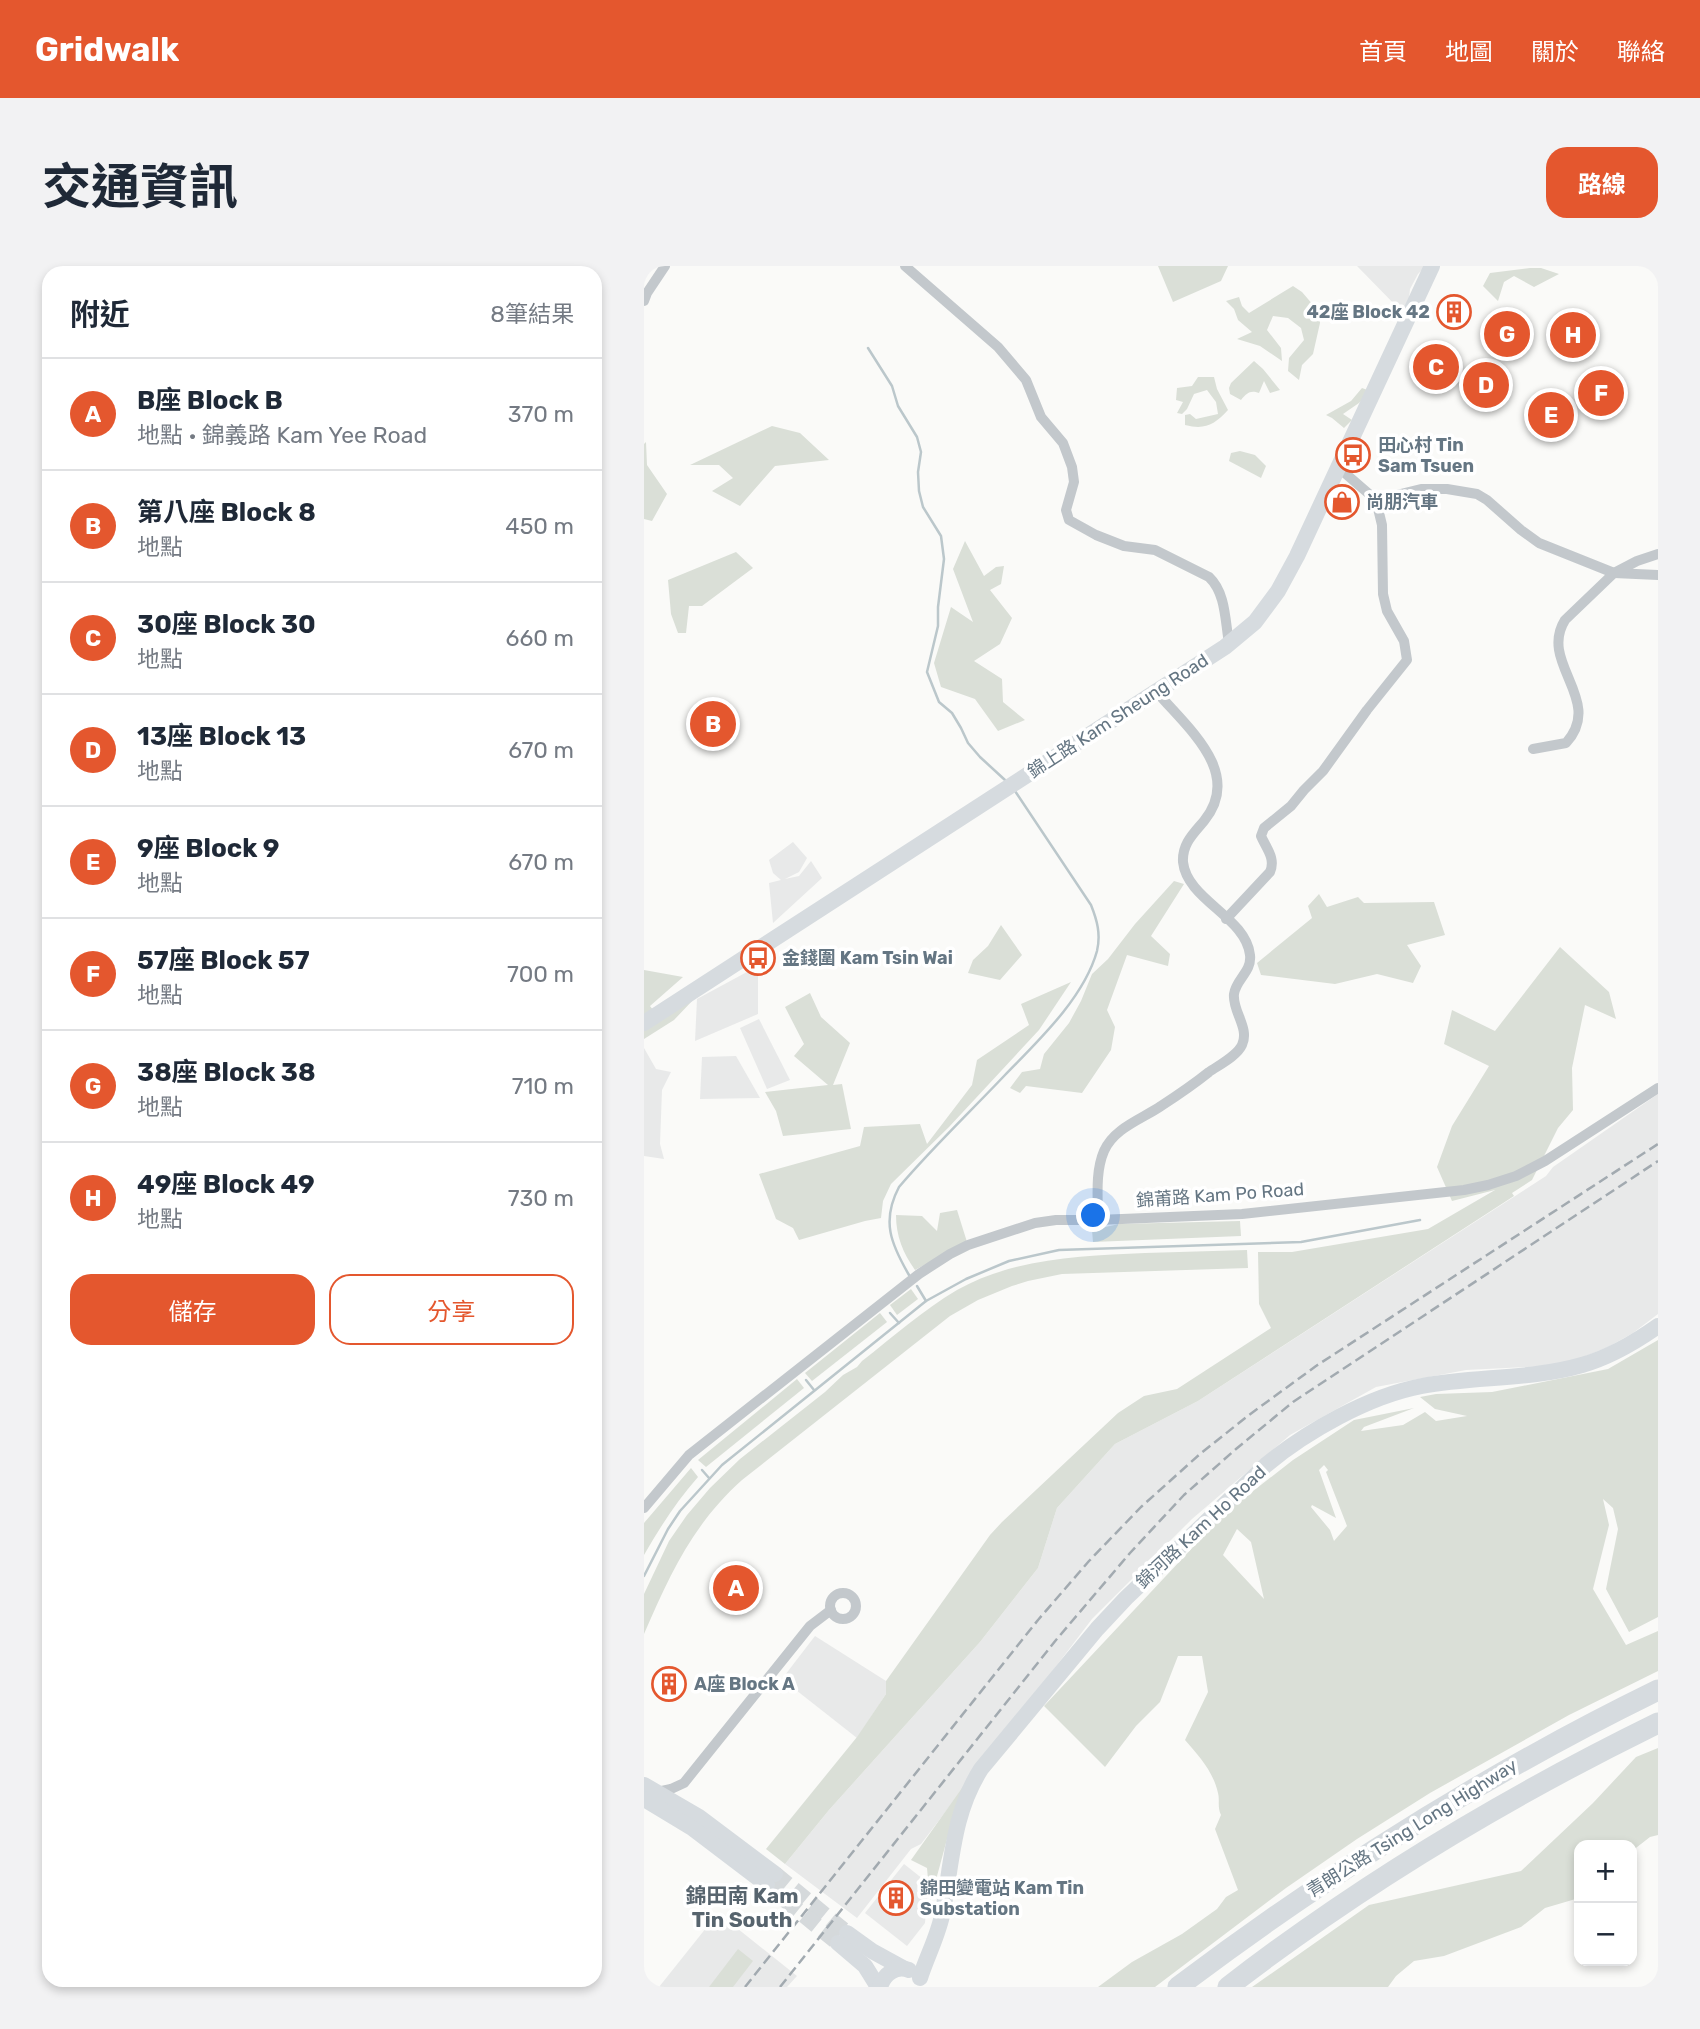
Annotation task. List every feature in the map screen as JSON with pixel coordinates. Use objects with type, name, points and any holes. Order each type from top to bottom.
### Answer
[{"type":"highway","name":"青朗公路 Tsing Long Highway","points":[[1178,1987],[1292,1903],[1402,1831],[1531,1755],[1658,1690]]},
{"type":"highway","name":"青朗公路 Tsing Long Highway","points":[[1227,1987],[1408,1861],[1545,1781],[1658,1723]]},
{"type":"main road","name":"錦上路 Kam Sheung Road","points":[[644,1023],[1156,691],[1229,643],[1255,622],[1278,591],[1297,556],[1432,266]]},
{"type":"main road","name":"錦河路 Kam Ho Road","points":[[923,1984],[943,1910],[948,1865],[958,1824],[974,1779],[1097,1629],[1266,1465],[1318,1428],[1391,1394],[1443,1382],[1548,1372],[1583,1365],[1622,1349],[1658,1326]]},
{"type":"main road","points":[[648,1792],[687,1810],[771,1880],[692,1828],[648,1792]]},
{"type":"main road","points":[[879,1987],[843,1938],[904,1968],[923,1984]]},
{"type":"main road","points":[[879,1987],[890,1973],[904,1968],[931,1947]]},
{"type":"street","points":[[644,301],[665,266]]},
{"type":"street","points":[[905,266],[998,347],[1024,378],[1041,418],[1063,443],[1072,467],[1074,482],[1066,510],[1069,520],[1096,535],[1124,545],[1155,550],[1209,577],[1222,598],[1229,643]]},
{"type":"street","points":[[1226,919],[1270,872],[1272,858],[1261,836],[1264,828],[1291,806],[1323,771],[1407,660],[1404,642],[1387,611],[1382,525],[1376,500],[1339,468]]},
{"type":"street","points":[[1376,500],[1421,489],[1447,489],[1477,494],[1488,500],[1539,543],[1614,573],[1658,575]]},
{"type":"street","points":[[1533,749],[1566,743],[1580,718],[1575,691],[1557,645],[1559,630],[1565,620],[1614,573],[1658,554]]},
{"type":"street","points":[[1098,1220],[1099,1174],[1108,1143],[1126,1126],[1187,1089],[1238,1051],[1242,1046],[1244,1033],[1234,997],[1238,983],[1248,968],[1250,954],[1243,936],[1189,880],[1183,857],[1186,843],[1213,806],[1218,780],[1216,769],[1202,745],[1156,691]]},
{"type":"street","name":"錦莆路 Kam Po Road","points":[[644,1508],[689,1455],[893,1294],[933,1265],[968,1245],[1016,1228],[1056,1220],[1242,1214],[1464,1190],[1488,1185],[1516,1176],[1545,1161],[1658,1088]]},
{"type":"street","points":[[648,1792],[671,1789],[684,1783],[810,1626],[831,1610]]},
{"type":"street","points":[[684,1783],[682,1798],[687,1810]]},
{"type":"shaded area","points":[[1158,266],[1228,266],[1221,281],[1173,302]]},
{"type":"shaded area","points":[[1357,266],[1426,266],[1410,289],[1402,312]]},
{"type":"shaded area","points":[[1541,268],[1559,274],[1534,287],[1514,276],[1504,282],[1498,301],[1483,286],[1490,273]]},
{"type":"shaded area","points":[[1293,286],[1302,292],[1320,313],[1313,354],[1302,365],[1299,380],[1288,371],[1289,358],[1304,340],[1301,328],[1288,318],[1273,316],[1267,330],[1281,348],[1282,361],[1260,346],[1237,339],[1252,332],[1238,320],[1234,309],[1226,301],[1239,297],[1242,306],[1249,313]]},
{"type":"shaded area","points":[[1254,361],[1280,390],[1270,393],[1264,381],[1259,393],[1249,393],[1241,400],[1230,394],[1229,388]]},
{"type":"shaded area","points":[[1198,377],[1214,377],[1228,410],[1214,423],[1198,427],[1185,425],[1185,415],[1190,414],[1196,419],[1218,414],[1216,402],[1207,390],[1194,394],[1182,414],[1177,413],[1183,402],[1176,400],[1177,388],[1192,386]]},
{"type":"shaded area","points":[[1362,388],[1370,391],[1343,414],[1352,420],[1344,428],[1326,415],[1351,401]]},
{"type":"shaded area","points":[[772,426],[800,433],[829,460],[775,466],[740,506],[712,491],[733,478],[719,465],[690,465]]},
{"type":"shaded area","points":[[646,442],[647,465],[667,494],[652,521],[644,519]]},
{"type":"shaded area","points":[[1240,451],[1255,455],[1266,466],[1261,478],[1229,461],[1231,453]]},
{"type":"shaded area","points":[[965,541],[984,576],[996,567],[1004,566],[1001,584],[990,590],[1012,618],[1000,644],[974,661],[1002,679],[1003,702],[1025,720],[998,731],[975,699],[941,687],[934,663],[951,607],[973,622],[953,569]]},
{"type":"shaded area","points":[[736,552],[753,568],[702,606],[689,606],[686,633],[678,633],[671,614],[668,580]]},
{"type":"shaded area","points":[[793,842],[807,858],[799,872],[785,879],[799,876],[811,861],[822,878],[773,923],[769,883],[781,880],[773,873],[769,860]]},
{"type":"shaded area","points":[[1174,881],[1184,884],[1151,936],[1170,954],[1168,966],[1127,955],[1107,1010],[1115,1027],[1111,1050],[1082,1093],[1026,1086],[1020,1093],[1010,1088],[1022,1072],[1040,1069],[1044,1054],[1069,1023],[1092,974]]},
{"type":"shaded area","points":[[1319,894],[1327,907],[1358,897],[1364,903],[1434,902],[1445,935],[1407,945],[1421,966],[1413,983],[1377,974],[1335,984],[1261,975],[1257,963],[1312,918],[1308,906]]},
{"type":"shaded area","points":[[1001,925],[1022,955],[1000,980],[968,973],[973,960],[988,946]]},
{"type":"shaded area","points":[[1560,947],[1609,992],[1616,1019],[1585,1005],[1572,1068],[1573,1110],[1558,1128],[1532,1180],[1512,1193],[1514,1196],[1198,1401],[1115,1444],[1057,1508],[1038,1568],[980,1642],[829,1810],[785,1864],[766,1849],[857,1737],[886,1694],[886,1681],[1002,1522],[1118,1413],[1144,1396],[1177,1389],[1271,1328],[1259,1304],[1258,1252],[1292,1252],[1428,1229],[1495,1190],[1452,1201],[1437,1167],[1452,1126],[1489,1066],[1444,1044],[1452,1010],[1495,1031]]},
{"type":"shaded area","points":[[758,966],[758,1014],[695,1041],[697,999]]},
{"type":"shaded area","points":[[644,970],[683,977],[650,1006],[660,1019],[693,1000],[674,1020],[644,1039]]},
{"type":"shaded area","points":[[1071,982],[1039,1030],[949,1127],[891,1184],[883,1201],[881,1218],[799,1240],[793,1228],[776,1219],[759,1174],[860,1146],[864,1127],[920,1124],[927,1144],[972,1085],[977,1060],[1029,1025],[1021,1004]]},
{"type":"shaded area","points":[[810,993],[821,1017],[850,1043],[833,1085],[842,1084],[851,1129],[783,1136],[776,1111],[765,1092],[828,1085],[794,1056],[804,1044],[785,1007]]},
{"type":"shaded area","points":[[759,1019],[790,1080],[767,1089],[740,1028]]},
{"type":"shaded area","points":[[644,1048],[656,1069],[671,1072],[662,1090],[660,1144],[664,1159],[644,1156]]},
{"type":"shaded area","points":[[736,1056],[760,1098],[700,1099],[702,1057]]},
{"type":"shaded area","points":[[1658,1094],[1658,1314],[1633,1333],[1581,1358],[1549,1366],[1466,1370],[1376,1387],[1290,1435],[1192,1519],[1092,1619],[921,1844],[911,1849],[857,1918],[785,1864],[829,1810],[980,1642],[1038,1568],[1057,1508],[1115,1444],[1198,1401],[1546,1176],[1553,1167]]},
{"type":"shaded area","points":[[957,1210],[967,1242],[915,1270],[901,1244],[896,1215],[922,1216],[937,1231],[940,1213]]},
{"type":"shaded area","points":[[1240,1221],[1241,1236],[1093,1242],[1092,1230],[1119,1224]]},
{"type":"shaded area","points":[[1247,1250],[1248,1268],[1062,1274],[1012,1286],[978,1300],[950,1316],[742,1480],[725,1497],[684,1551],[644,1634],[644,1594],[669,1541],[710,1488],[740,1459],[843,1375],[857,1367],[944,1298],[979,1279],[1001,1271],[1048,1261],[1121,1254]]},
{"type":"shaded area","points":[[911,1289],[918,1299],[897,1315],[890,1305]]},
{"type":"shaded area","points":[[880,1313],[887,1322],[812,1381],[805,1373]]},
{"type":"shaded area","points":[[1658,1340],[1658,1617],[1629,1632],[1606,1589],[1618,1529],[1613,1508],[1603,1499],[1609,1525],[1593,1589],[1626,1645],[1658,1631],[1658,1671],[1569,1715],[1430,1793],[1286,1888],[1155,1987],[1098,1987],[1132,1962],[1182,1934],[1238,1890],[1215,1829],[1221,1815],[1216,1785],[1205,1764],[1185,1740],[1208,1692],[1202,1656],[1178,1656],[1160,1702],[1136,1726],[1105,1767],[1044,1706],[1225,1513],[1293,1460],[1354,1420],[1414,1408],[1364,1427],[1361,1431],[1403,1425],[1425,1412],[1436,1421],[1467,1416],[1435,1409],[1420,1397],[1492,1392],[1608,1369]],"holes":[[[1324,1465],[1347,1526],[1334,1541],[1330,1530],[1311,1507],[1312,1505],[1336,1518],[1319,1470]],[[1237,1529],[1251,1542],[1264,1599],[1223,1555]]]},
{"type":"shaded area","points":[[797,1379],[804,1388],[706,1467],[698,1460]]},
{"type":"shaded area","points":[[691,1468],[698,1477],[669,1514],[644,1555],[644,1523]]},
{"type":"shaded area","points":[[815,1636],[886,1681],[886,1694],[857,1738],[782,1679]]},
{"type":"shaded area","points":[[1658,1748],[1658,1835],[1650,1837],[1637,1847],[1637,1840],[1574,1840],[1574,1899],[1545,1908],[1521,1927],[1444,1956],[1414,1961],[1396,1976],[1388,1987],[1252,1987],[1369,1905],[1521,1871],[1593,1803],[1636,1757]]},
{"type":"shaded area","points":[[972,1774],[953,1817],[930,1902],[927,1868],[911,1860]]},
{"type":"shaded area","name":"錦田變電站 Kam Tin Substation","points":[[904,1864],[928,1883],[925,1923],[907,1946],[865,1913]]},
{"type":"shaded area","points":[[718,1913],[797,1976],[787,1987],[659,1987]]},
{"type":"shaded area","points":[[738,1949],[753,1961],[733,1987],[709,1987]]},
{"type":"waterway","points":[[868,348],[892,386],[898,406],[917,437],[921,452],[919,491],[923,507],[941,536],[944,559],[938,626],[927,672],[939,702],[952,713],[968,743],[1005,780]]},
{"type":"waterway","points":[[909,1275],[890,1232],[890,1211],[899,1187],[1058,1018],[1082,985],[1097,951],[1098,927],[1091,905],[1015,791]]},
{"type":"waterway","points":[[644,1576],[680,1511],[722,1465],[926,1301],[966,1279],[1009,1261],[1059,1250],[1301,1242],[1420,1220]]},
{"type":"waterway","points":[[917,1286],[926,1301]]},
{"type":"waterway","points":[[890,1313],[899,1323]]},
{"type":"waterway","points":[[806,1380],[814,1390]]},
{"type":"waterway","points":[[702,1470],[709,1478]]},
{"type":"tunnel","points":[[775,1874],[847,1933]]},
{"type":"tunnel","points":[[767,1885],[838,1943]]},
{"type":"railway","points":[[745,1987],[1038,1620],[1141,1507],[1200,1454],[1316,1366],[1658,1144]]},
{"type":"railway","points":[[780,1987],[1056,1640],[1184,1495],[1293,1402],[1658,1161]]},
{"type":"place","name":"42座 Block 42","points":[[1454,312]]},
{"type":"place","name":"38座 Block 38","points":[[1507,334]]},
{"type":"place","name":"49座 Block 49","points":[[1573,335]]},
{"type":"place","name":"30座 Block 30","points":[[1436,367]]},
{"type":"place","name":"13座 Block 13","points":[[1486,385]]},
{"type":"place","name":"57座 Block 57","points":[[1601,393]]},
{"type":"place","name":"9座 Block 9","points":[[1551,415]]},
{"type":"place","name":"田心村 Tin Sam Tsuen","points":[[1353,455]]},
{"type":"place","name":"尚朋汽車","points":[[1342,502]]},
{"type":"place","name":"第八座 Block 8","points":[[713,724]]},
{"type":"place","name":"金錢圍 Kam Tsin Wai","points":[[758,958]]},
{"type":"place","name":"B座 Block B","points":[[736,1588]]},
{"type":"place","name":"A座 Block A","points":[[669,1684]]},
{"type":"place","name":"錦田變電站 Kam Tin Substation","points":[[896,1898]]},
{"type":"district","name":"錦田南 Kam Tin South","points":[[742,1908]]}]
